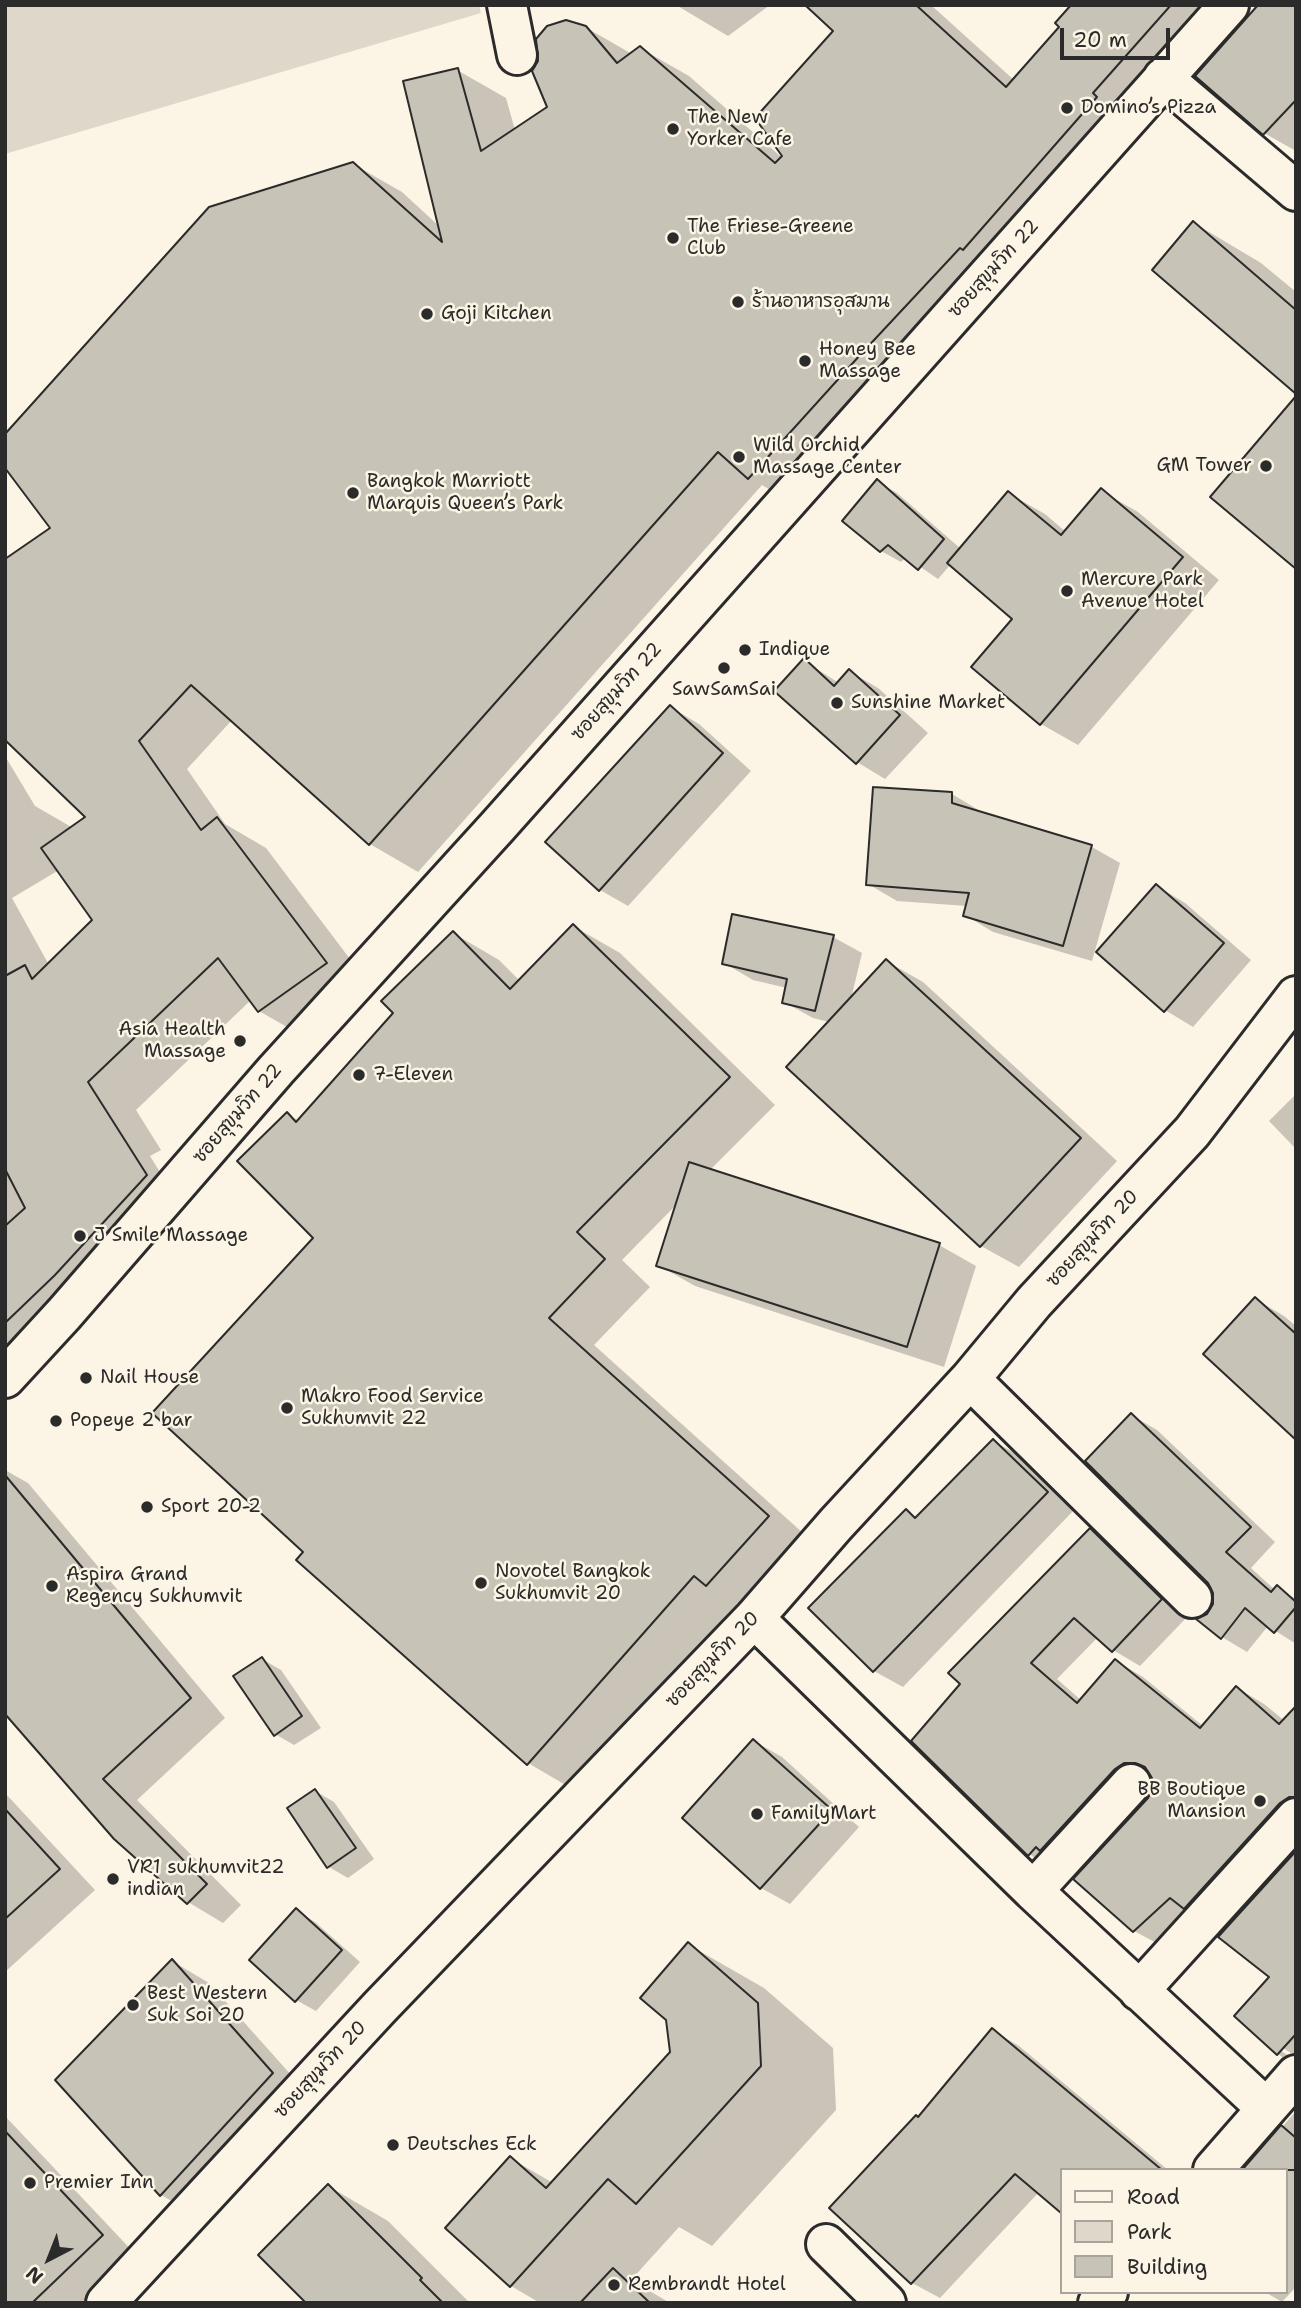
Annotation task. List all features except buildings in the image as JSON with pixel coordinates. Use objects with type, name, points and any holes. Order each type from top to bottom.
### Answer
[{"type":"street","points":[[507,5],[517,55]]},
{"type":"street","name":"ซอยสุขุมวิท 22","points":[[5,1378],[276,1070],[498,826],[1228,5]]},
{"type":"street","points":[[1163,78],[1296,191]]},
{"type":"street","name":"ซอยสุขุมวิท 20","points":[[106,2303],[379,2008],[754,1618],[836,1524],[970,1379],[1034,1301],[1192,1132],[1296,996]]},
{"type":"street","points":[[970,1379],[1192,1598]]},
{"type":"street","points":[[754,1618],[1033,1891],[1266,2108]]},
{"type":"street","points":[[1033,1891],[1131,1784]]},
{"type":"street","points":[[1139,1991],[1296,1818]]},
{"type":"street","points":[[1215,2168],[1296,2075]]},
{"type":"street","points":[[826,2244],[886,2303]]},
{"type":"green space","points":[[5,5],[479,5],[481,13],[5,154]]},
{"type":"place","name":"Domino’s Pizza","points":[[1067,108]]},
{"type":"place","name":"The New Yorker Cafe","points":[[673,129]]},
{"type":"place","name":"The Friese-Greene Club","points":[[673,238]]},
{"type":"place","name":"ร้านอาหารอุสมาน","points":[[738,302]]},
{"type":"place","name":"Goji Kitchen","points":[[427,314]]},
{"type":"place","name":"Honey Bee Massage","points":[[805,361]]},
{"type":"place","name":"Wild Orchid Massage Center","points":[[739,457]]},
{"type":"place","name":"GM Tower","points":[[1266,466]]},
{"type":"place","name":"Bangkok Marriott Marquis Queen’s Park","points":[[353,493]]},
{"type":"place","name":"Mercure Park Avenue Hotel","points":[[1067,591]]},
{"type":"place","name":"Indique","points":[[745,650]]},
{"type":"place","name":"SawSamSai","points":[[724,668]]},
{"type":"place","name":"Sunshine Market","points":[[837,703]]},
{"type":"place","name":"Asia Health Massage","points":[[240,1041]]},
{"type":"place","name":"7-Eleven","points":[[359,1075]]},
{"type":"place","name":"J Smile Massage","points":[[80,1236]]},
{"type":"place","name":"Nail House","points":[[86,1378]]},
{"type":"place","name":"Makro Food Service Sukhumvit 22","points":[[287,1408]]},
{"type":"place","name":"Popeye 2 bar","points":[[56,1421]]},
{"type":"place","name":"Sport 20-2","points":[[147,1507]]},
{"type":"place","name":"Novotel Bangkok Sukhumvit 20","points":[[481,1583]]},
{"type":"place","name":"Aspira Grand Regency Sukhumvit","points":[[52,1586]]},
{"type":"place","name":"BB Boutique Mansion","points":[[1260,1801]]},
{"type":"place","name":"FamilyMart","points":[[757,1814]]},
{"type":"place","name":"VR1 sukhumvit22 indian","points":[[113,1879]]},
{"type":"place","name":"Best Western Suk Soi 20","points":[[133,2005]]},
{"type":"place","name":"Deutsches Eck","points":[[393,2145]]},
{"type":"place","name":"Premier Inn","points":[[30,2183]]},
{"type":"place","name":"Rembrandt Hotel","points":[[614,2285]]}]
